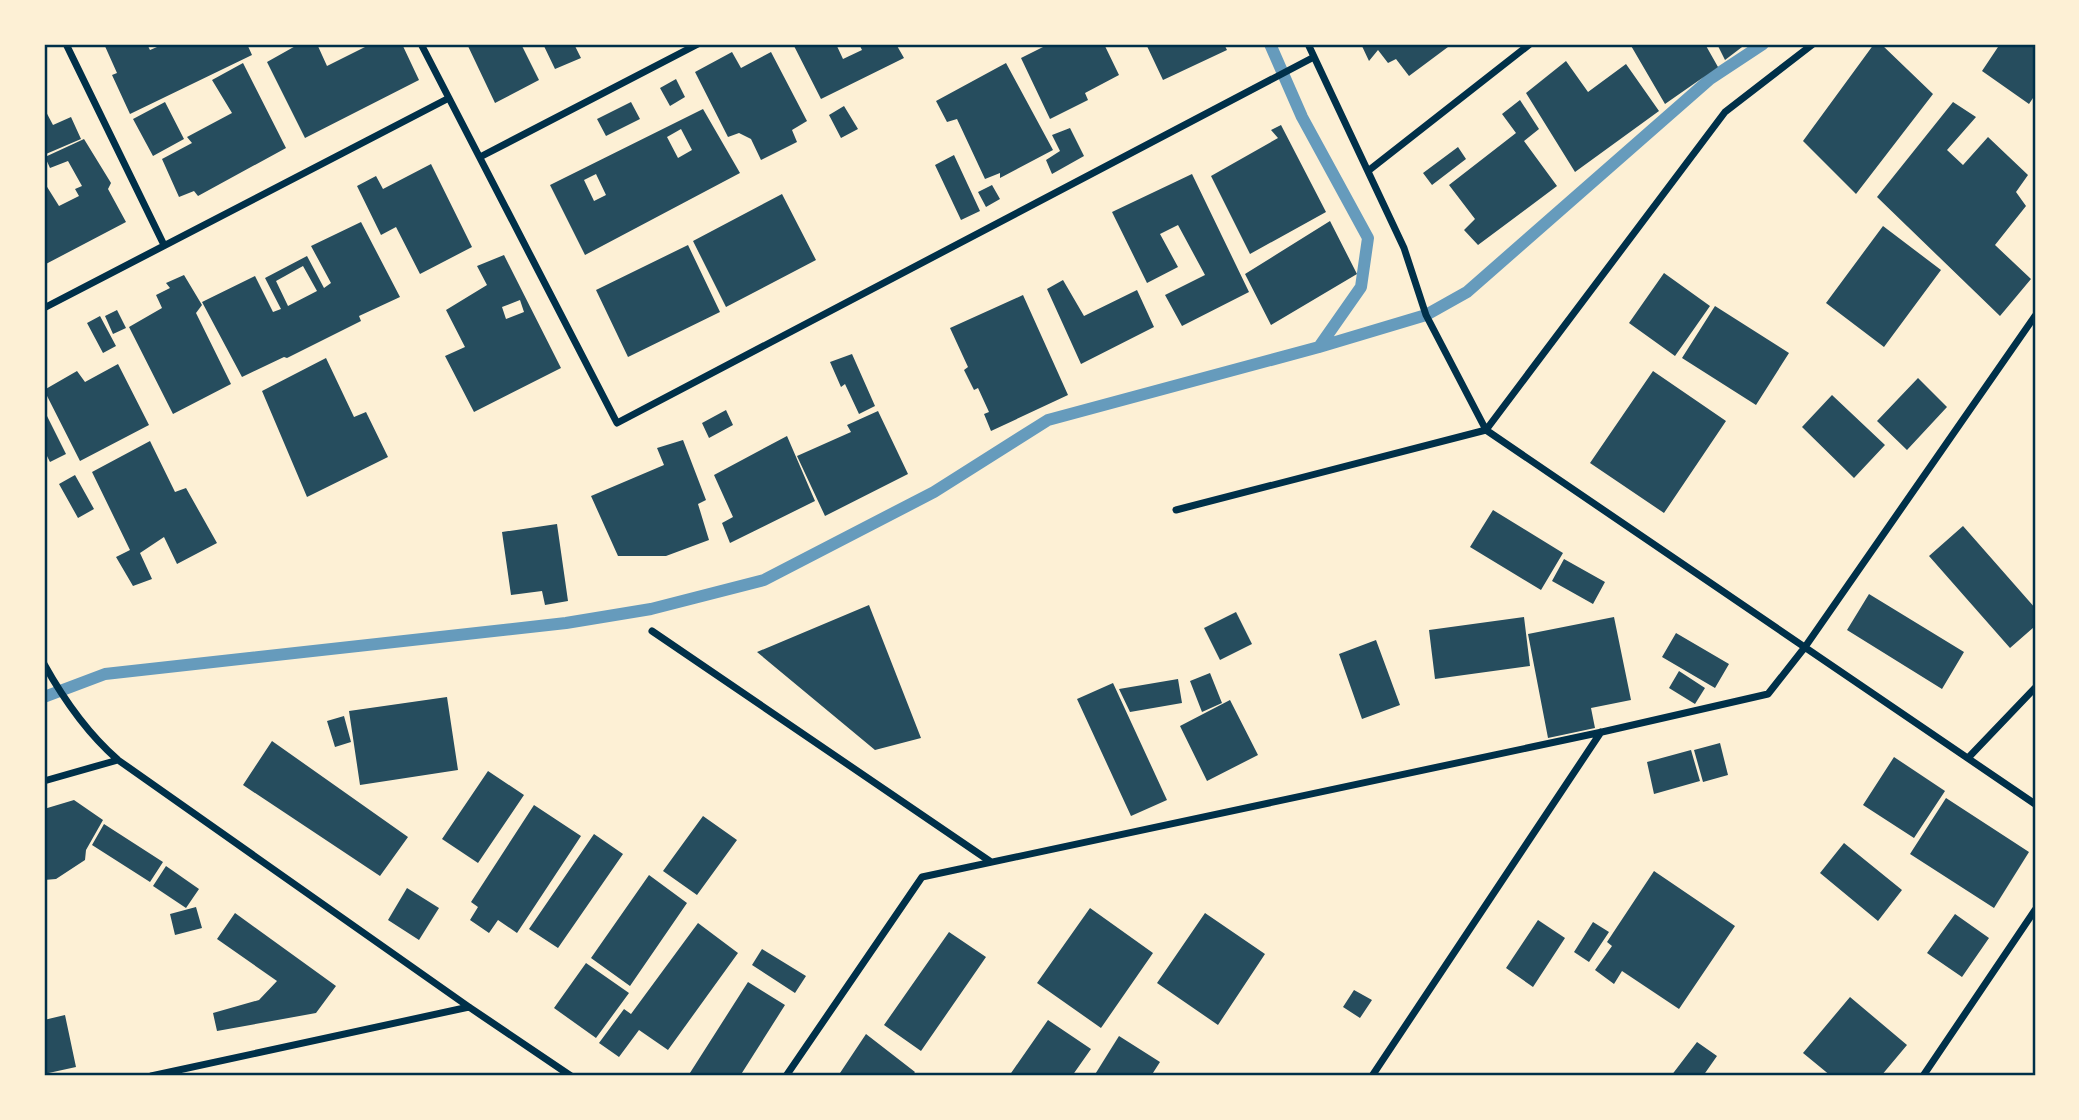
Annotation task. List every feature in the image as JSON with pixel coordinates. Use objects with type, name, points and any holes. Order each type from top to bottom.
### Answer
[{"type":"street","points":[[66,44],[164,245]]},
{"type":"street","points":[[421,44],[617,423],[1314,57]]},
{"type":"street","points":[[480,157],[698,44]]},
{"type":"street","points":[[1308,44],[1404,248],[1426,315],[1486,430],[2035,804]]},
{"type":"street","points":[[1368,171],[1530,44]]},
{"type":"street","points":[[1177,510],[1486,430],[1725,112],[1814,44]]},
{"type":"street","points":[[44,308],[449,98]]},
{"type":"street","points":[[786,1076],[922,877],[1768,694],[1805,647],[2035,316]]},
{"type":"street","points":[[652,631],[991,862]]},
{"type":"street","points":[[45,666],[86,728],[99,744],[118,760],[571,1076]]},
{"type":"street","points":[[1968,758],[2035,688]]},
{"type":"street","points":[[1372,1076],[1602,732]]},
{"type":"street","points":[[44,781],[118,760]]},
{"type":"street","points":[[1923,1076],[2035,910]]},
{"type":"street","points":[[151,1076],[469,1007]]},
{"type":"street","points":[[196,1076],[204,1065]]},
{"type":"building","points":[[104,44],[147,44],[150,50],[164,44],[247,44],[252,55],[130,114],[112,75],[117,73]]},
{"type":"building","points":[[299,44],[317,44],[327,66],[371,44],[402,44],[419,80],[305,138],[267,62]]},
{"type":"building","points":[[467,44],[521,44],[539,80],[495,103]]},
{"type":"building","points":[[543,44],[574,44],[581,58],[555,69]]},
{"type":"building","points":[[793,44],[836,44],[843,59],[862,50],[859,44],[896,44],[904,58],[821,99]]},
{"type":"building","points":[[1049,44],[1104,44],[1119,75],[1085,93],[1088,100],[1050,119],[1021,58]]},
{"type":"building","points":[[1146,44],[1224,44],[1227,50],[1163,80]]},
{"type":"building","points":[[1361,44],[1452,44],[1409,76],[1396,59],[1388,63],[1378,50],[1369,61]]},
{"type":"building","points":[[1630,44],[1705,44],[1718,67],[1665,104]]},
{"type":"building","points":[[1717,44],[1746,44],[1725,60]]},
{"type":"building","points":[[1874,44],[1881,44],[1933,94],[1856,194],[1803,141]]},
{"type":"building","points":[[2000,44],[2035,44],[2035,95],[2029,104],[1982,71]]},
{"type":"building","points":[[732,52],[741,68],[771,52],[807,121],[792,130],[797,142],[761,160],[751,139],[739,133],[728,137],[695,72]]},
{"type":"building","points":[[1566,61],[1588,92],[1626,64],[1659,111],[1575,172],[1526,93]]},
{"type":"building","points":[[243,63],[286,148],[198,196],[194,191],[179,197],[162,159],[192,143],[187,137],[232,113],[212,80]]},
{"type":"building","points":[[1006,63],[1053,150],[1000,178],[1000,173],[985,179],[957,119],[947,122],[936,101]]},
{"type":"building","points":[[676,79],[685,97],[670,106],[660,88]]},
{"type":"building","points":[[1520,100],[1539,129],[1524,141],[1557,186],[1478,245],[1464,230],[1475,219],[1449,185],[1516,133],[1502,114]]},
{"type":"building","points":[[165,102],[184,139],[153,156],[133,119]]},
{"type":"building","points":[[631,102],[640,119],[606,136],[597,119]]},
{"type":"building","points":[[1953,102],[1976,117],[1947,150],[1963,165],[1988,137],[2028,175],[2016,192],[2026,206],[1995,245],[2031,279],[2000,316],[1877,197]]},
{"type":"building","points":[[844,106],[858,129],[841,138],[829,115]]},
{"type":"building","points":[[44,108],[53,125],[71,117],[81,139],[46,154]]},
{"type":"building","points":[[703,109],[740,173],[585,255],[550,185]],"holes":[[[681,129],[692,150],[678,158],[667,137]],[[596,174],[606,195],[594,201],[584,180]]]},
{"type":"building","points":[[1281,125],[1326,212],[1250,254],[1211,176],[1278,138],[1271,130]]},
{"type":"building","points":[[1070,128],[1084,156],[1052,174],[1046,160],[1060,151],[1052,135]]},
{"type":"building","points":[[84,139],[111,183],[108,189],[126,222],[44,265],[44,182],[59,206],[79,196],[75,189],[82,186],[68,161],[50,168],[45,157]]},
{"type":"building","points":[[1458,147],[1466,159],[1432,185],[1423,173]]},
{"type":"building","points":[[954,155],[980,211],[961,220],[935,165]]},
{"type":"building","points":[[431,164],[472,247],[420,274],[396,227],[381,235],[357,186],[376,176],[383,189]]},
{"type":"building","points":[[1192,174],[1249,292],[1182,326],[1165,295],[1205,275],[1178,225],[1160,234],[1178,267],[1147,283],[1112,212]]},
{"type":"building","points":[[992,185],[1000,199],[986,207],[978,192]]},
{"type":"building","points":[[782,194],[816,260],[726,307],[693,241]]},
{"type":"building","points":[[1330,221],[1357,274],[1271,325],[1245,274]]},
{"type":"building","points":[[361,222],[400,297],[359,316],[361,321],[242,377],[202,302],[255,276],[273,312],[281,309],[265,278],[307,256],[324,288],[331,283],[311,246]],"holes":[[[303,266],[317,291],[288,306],[276,281]]]},
{"type":"building","points":[[1883,226],[1941,270],[1884,347],[1826,303]]},
{"type":"building","points":[[688,245],[720,312],[628,357],[596,290]]},
{"type":"building","points":[[504,255],[561,368],[474,412],[445,356],[465,347],[446,310],[487,285],[477,266]],"holes":[[[520,300],[524,312],[506,319],[502,307]]]},
{"type":"building","points":[[1664,273],[1710,306],[1675,356],[1629,323]]},
{"type":"building","points":[[184,275],[202,305],[196,313],[231,384],[173,414],[129,327],[162,308],[156,295],[170,288],[166,283]]},
{"type":"building","points":[[1063,280],[1084,316],[1137,290],[1154,327],[1081,364],[1047,289]]},
{"type":"building","points":[[1023,295],[1068,395],[991,431],[984,414],[989,412],[978,388],[974,390],[964,370],[968,367],[950,328]]},
{"type":"building","points":[[1715,306],[1789,353],[1756,405],[1682,358]]},
{"type":"building","points":[[117,310],[126,328],[113,334],[105,316]]},
{"type":"building","points":[[100,316],[116,346],[103,353],[87,323]]},
{"type":"building","points":[[852,354],[875,406],[859,414],[845,384],[841,387],[830,362]]},
{"type":"building","points":[[326,358],[354,417],[366,412],[388,457],[307,497],[262,391]]},
{"type":"building","points":[[118,364],[149,425],[80,461],[44,390],[77,371],[85,382]]},
{"type":"building","points":[[1653,371],[1726,421],[1664,513],[1590,463]]},
{"type":"building","points":[[1918,378],[1947,407],[1907,450],[1877,421]]},
{"type":"building","points":[[1832,395],[1885,445],[1854,478],[1802,427]]},
{"type":"building","points":[[44,410],[66,454],[50,462],[44,450]]},
{"type":"building","points":[[726,410],[733,425],[709,438],[702,423]]},
{"type":"building","points":[[878,411],[908,474],[825,516],[797,456],[851,432],[847,425]]},
{"type":"building","points":[[787,436],[815,501],[730,543],[722,523],[733,517],[714,475]]},
{"type":"building","points":[[683,440],[706,500],[698,504],[709,540],[666,556],[618,556],[591,496],[664,465],[657,448]]},
{"type":"building","points":[[150,441],[175,492],[186,488],[217,543],[177,564],[164,537],[140,553],[152,579],[133,586],[116,557],[130,550],[92,472]]},
{"type":"building","points":[[75,475],[94,509],[78,518],[59,484]]},
{"type":"building","points":[[1493,510],[1563,553],[1541,590],[1470,547]]},
{"type":"building","points":[[557,524],[568,601],[545,605],[542,591],[511,595],[502,532]]},
{"type":"building","points":[[1963,526],[2035,608],[2035,626],[2010,648],[1929,556]]},
{"type":"building","points":[[1564,559],[1605,582],[1593,604],[1552,581]]},
{"type":"building","points":[[1869,594],[1964,652],[1942,689],[1847,630]]},
{"type":"building","points":[[869,605],[921,738],[875,750],[757,652]]},
{"type":"building","points":[[1236,612],[1252,644],[1220,660],[1204,628]]},
{"type":"building","points":[[1524,617],[1530,666],[1435,679],[1429,630]]},
{"type":"building","points":[[1614,617],[1631,700],[1591,708],[1595,728],[1548,738],[1528,634]]},
{"type":"building","points":[[1676,633],[1729,664],[1715,688],[1662,657]]},
{"type":"building","points":[[1376,640],[1400,705],[1362,719],[1339,654]]},
{"type":"building","points":[[1679,671],[1705,688],[1695,704],[1669,688]]},
{"type":"building","points":[[1210,673],[1222,703],[1202,712],[1190,681]]},
{"type":"building","points":[[1178,679],[1182,703],[1130,712],[1119,689]]},
{"type":"building","points":[[1113,683],[1167,800],[1131,816],[1077,699]]},
{"type":"building","points":[[447,697],[458,770],[360,785],[349,711]]},
{"type":"building","points":[[1230,700],[1258,755],[1207,781],[1180,726]]},
{"type":"building","points":[[344,716],[351,742],[335,747],[327,721]]},
{"type":"building","points":[[272,741],[408,837],[380,876],[243,785]]},
{"type":"building","points":[[1720,743],[1728,775],[1703,782],[1694,750]]},
{"type":"building","points":[[1691,750],[1700,781],[1654,794],[1647,762]]},
{"type":"building","points":[[1894,757],[1945,791],[1914,838],[1863,805]]},
{"type":"building","points":[[488,771],[524,795],[478,863],[442,839]]},
{"type":"building","points":[[1946,798],[2029,852],[1994,908],[1910,854]]},
{"type":"building","points":[[74,800],[103,820],[86,850],[85,860],[56,879],[44,880],[44,809]]},
{"type":"building","points":[[534,805],[581,836],[517,933],[498,920],[489,933],[470,920],[478,907],[471,902]]},
{"type":"building","points":[[703,816],[737,840],[697,895],[663,871]]},
{"type":"building","points":[[104,824],[163,862],[150,882],[92,845]]},
{"type":"building","points":[[594,834],[623,854],[558,948],[529,929]]},
{"type":"building","points":[[1844,843],[1902,890],[1878,921],[1820,873]]},
{"type":"building","points":[[166,866],[199,889],[186,908],[153,886]]},
{"type":"building","points":[[1654,871],[1735,926],[1679,1009],[1622,971],[1614,984],[1595,970],[1612,946],[1607,942]]},
{"type":"building","points":[[649,875],[687,903],[630,986],[591,958]]},
{"type":"building","points":[[407,888],[439,908],[419,940],[388,920]]},
{"type":"building","points":[[196,907],[202,928],[175,935],[170,914]]},
{"type":"building","points":[[1090,908],[1153,953],[1101,1028],[1037,983]]},
{"type":"building","points":[[235,913],[336,986],[316,1013],[217,1031],[213,1013],[259,1000],[277,981],[217,939]]},
{"type":"building","points":[[1205,913],[1265,954],[1218,1025],[1157,983]]},
{"type":"building","points":[[1955,914],[1989,938],[1962,977],[1927,953]]},
{"type":"building","points":[[1538,920],[1565,938],[1533,987],[1506,968]]},
{"type":"building","points":[[1593,922],[1609,932],[1589,962],[1574,952]]},
{"type":"building","points":[[698,923],[738,953],[668,1050],[639,1030],[619,1057],[599,1043],[624,1009],[631,1014]]},
{"type":"building","points":[[949,932],[986,957],[921,1051],[884,1025]]},
{"type":"building","points":[[762,949],[806,976],[795,993],[752,965]]},
{"type":"building","points":[[586,963],[629,993],[596,1038],[554,1008]]},
{"type":"building","points":[[748,982],[785,1005],[740,1076],[688,1076]]},
{"type":"building","points":[[1354,990],[1372,1000],[1360,1018],[1343,1007]]},
{"type":"building","points":[[1850,997],[1907,1045],[1881,1076],[1831,1076],[1803,1053]]},
{"type":"building","points":[[65,1015],[76,1067],[44,1074],[44,1020]]},
{"type":"building","points":[[1048,1020],[1091,1049],[1072,1076],[1009,1076]]},
{"type":"building","points":[[866,1034],[915,1072],[912,1076],[838,1076]]},
{"type":"building","points":[[1119,1036],[1160,1062],[1151,1076],[1094,1076]]},
{"type":"building","points":[[1697,1042],[1717,1056],[1703,1076],[1671,1076]]},
{"type":"waterway","points":[[1270,44],[1302,117],[1368,238],[1361,287],[1319,347]]},
{"type":"waterway","points":[[44,697],[105,674],[566,623],[651,609],[764,580],[934,492],[1048,420],[1319,347],[1426,315],[1467,292],[1710,79],[1763,44]]}]
